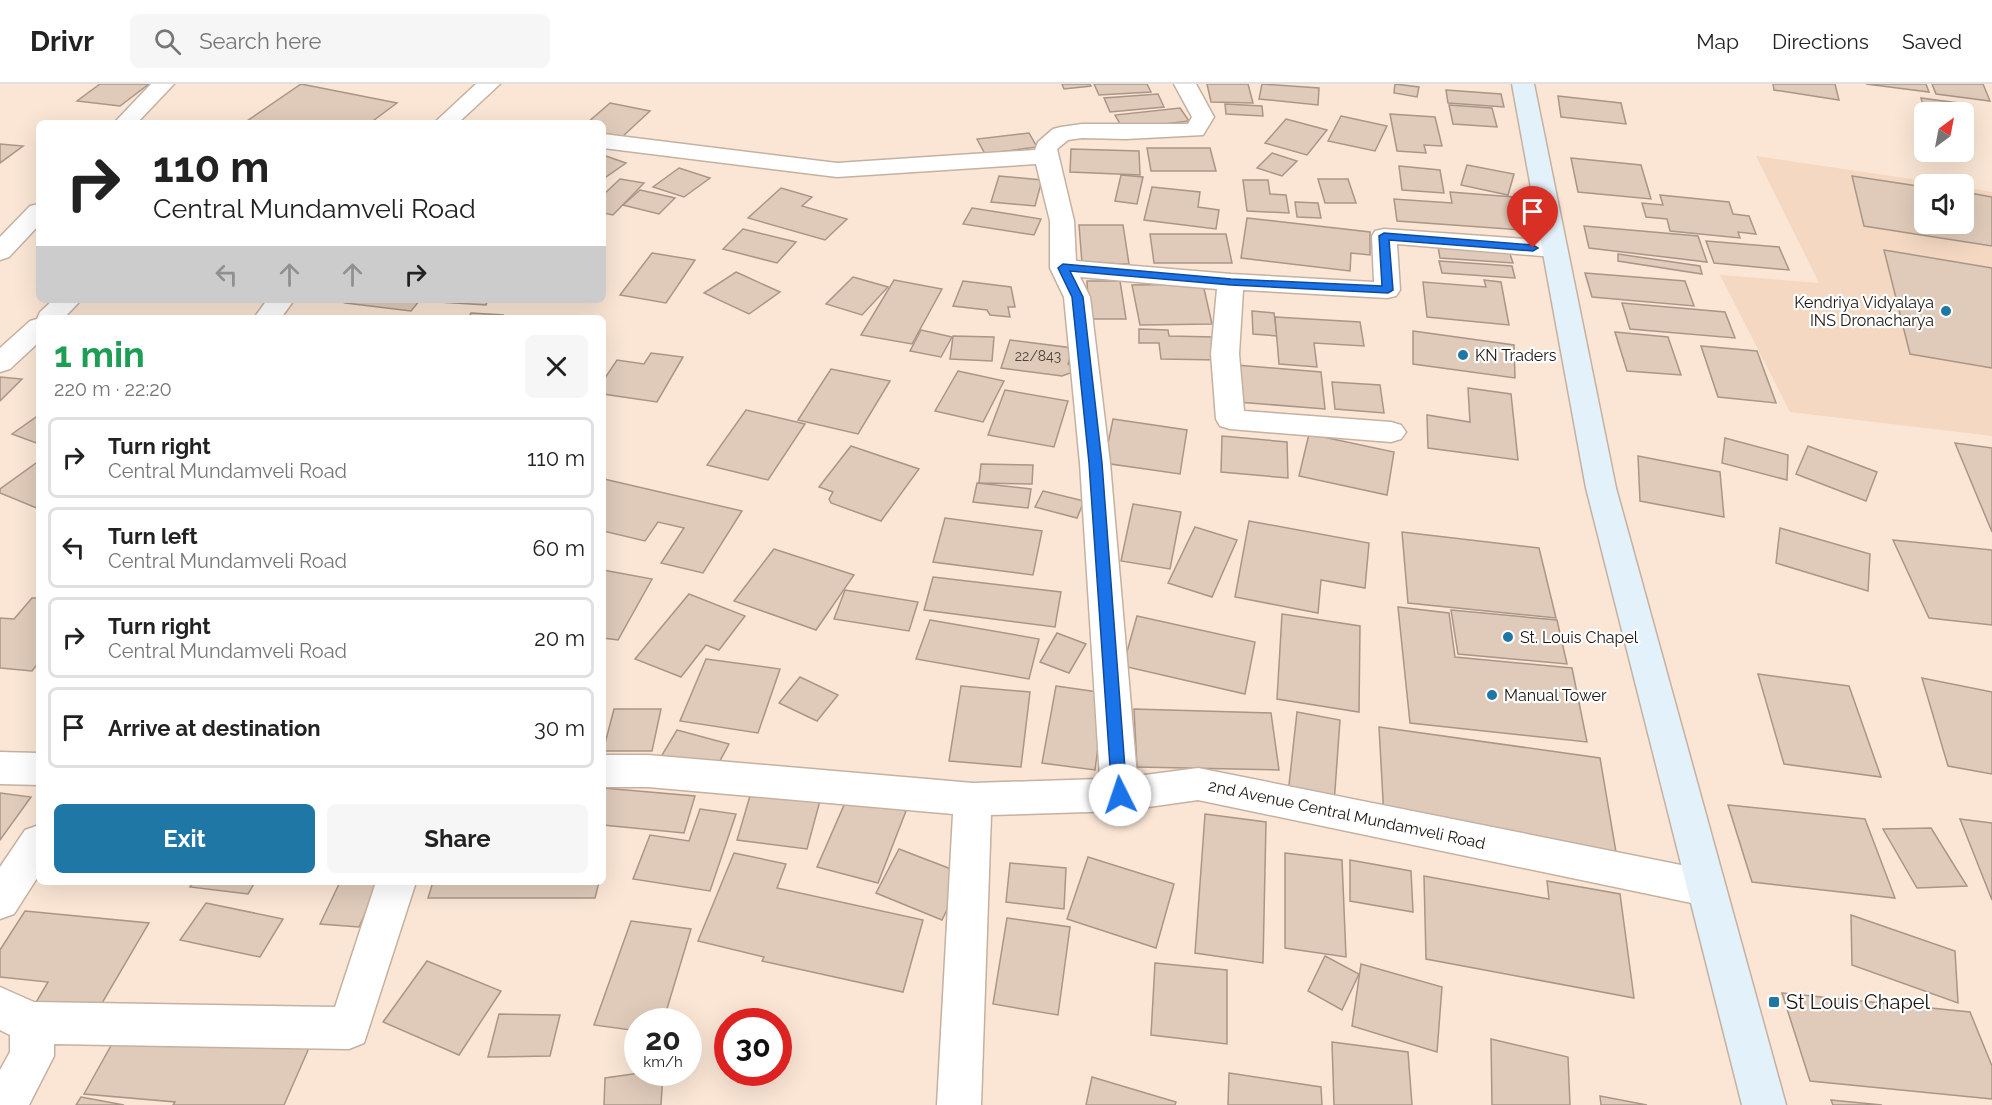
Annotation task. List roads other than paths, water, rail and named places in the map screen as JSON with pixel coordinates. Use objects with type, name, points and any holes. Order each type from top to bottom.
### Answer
[{"type":"main road","points":[[1522,84],[1601,488],[1764,1105]]},
{"type":"street","points":[[128,120],[163,84]]},
{"type":"street","points":[[449,120],[489,84]]},
{"type":"street","points":[[1120,795],[1095,463],[1077,297],[1063,268],[1062,221],[1046,156],[1046,147],[1061,134],[1083,130],[1126,132],[1195,129],[1203,117],[1185,84]]},
{"type":"street","points":[[606,141],[837,170],[1046,156]]},
{"type":"street","points":[[0,252],[36,214]]},
{"type":"street","points":[[1063,268],[1231,282],[1388,290],[1384,236],[1554,249]]},
{"type":"street","points":[[1231,282],[1225,354],[1230,419],[1390,432]]},
{"type":"street","points":[[51,315],[65,303]]},
{"type":"street","points":[[269,315],[279,303]]},
{"type":"street","points":[[0,363],[36,330]]},
{"type":"street","points":[[0,768],[36,768]]},
{"type":"street","name":"2nd Avenue Central Mundamveli Road","points":[[606,771],[648,771],[973,799],[1120,795],[1198,784],[1706,888]]},
{"type":"street","points":[[959,1105],[973,799]]},
{"type":"street","points":[[0,901],[36,847]]},
{"type":"street","points":[[5,1105],[32,1056],[16,1016],[349,1028],[395,885]]},
{"type":"place","name":"Kendriya Vidyalaya INS Dronacharya","points":[[1946,311]]},
{"type":"place","name":"KN Traders","points":[[1463,355]]},
{"type":"place","name":"St. Louis Chapel","points":[[1508,637]]},
{"type":"place","name":"Manual Tower","points":[[1492,695]]},
{"type":"place","name":"St Louis Chapel","points":[[1774,1002]]}]
